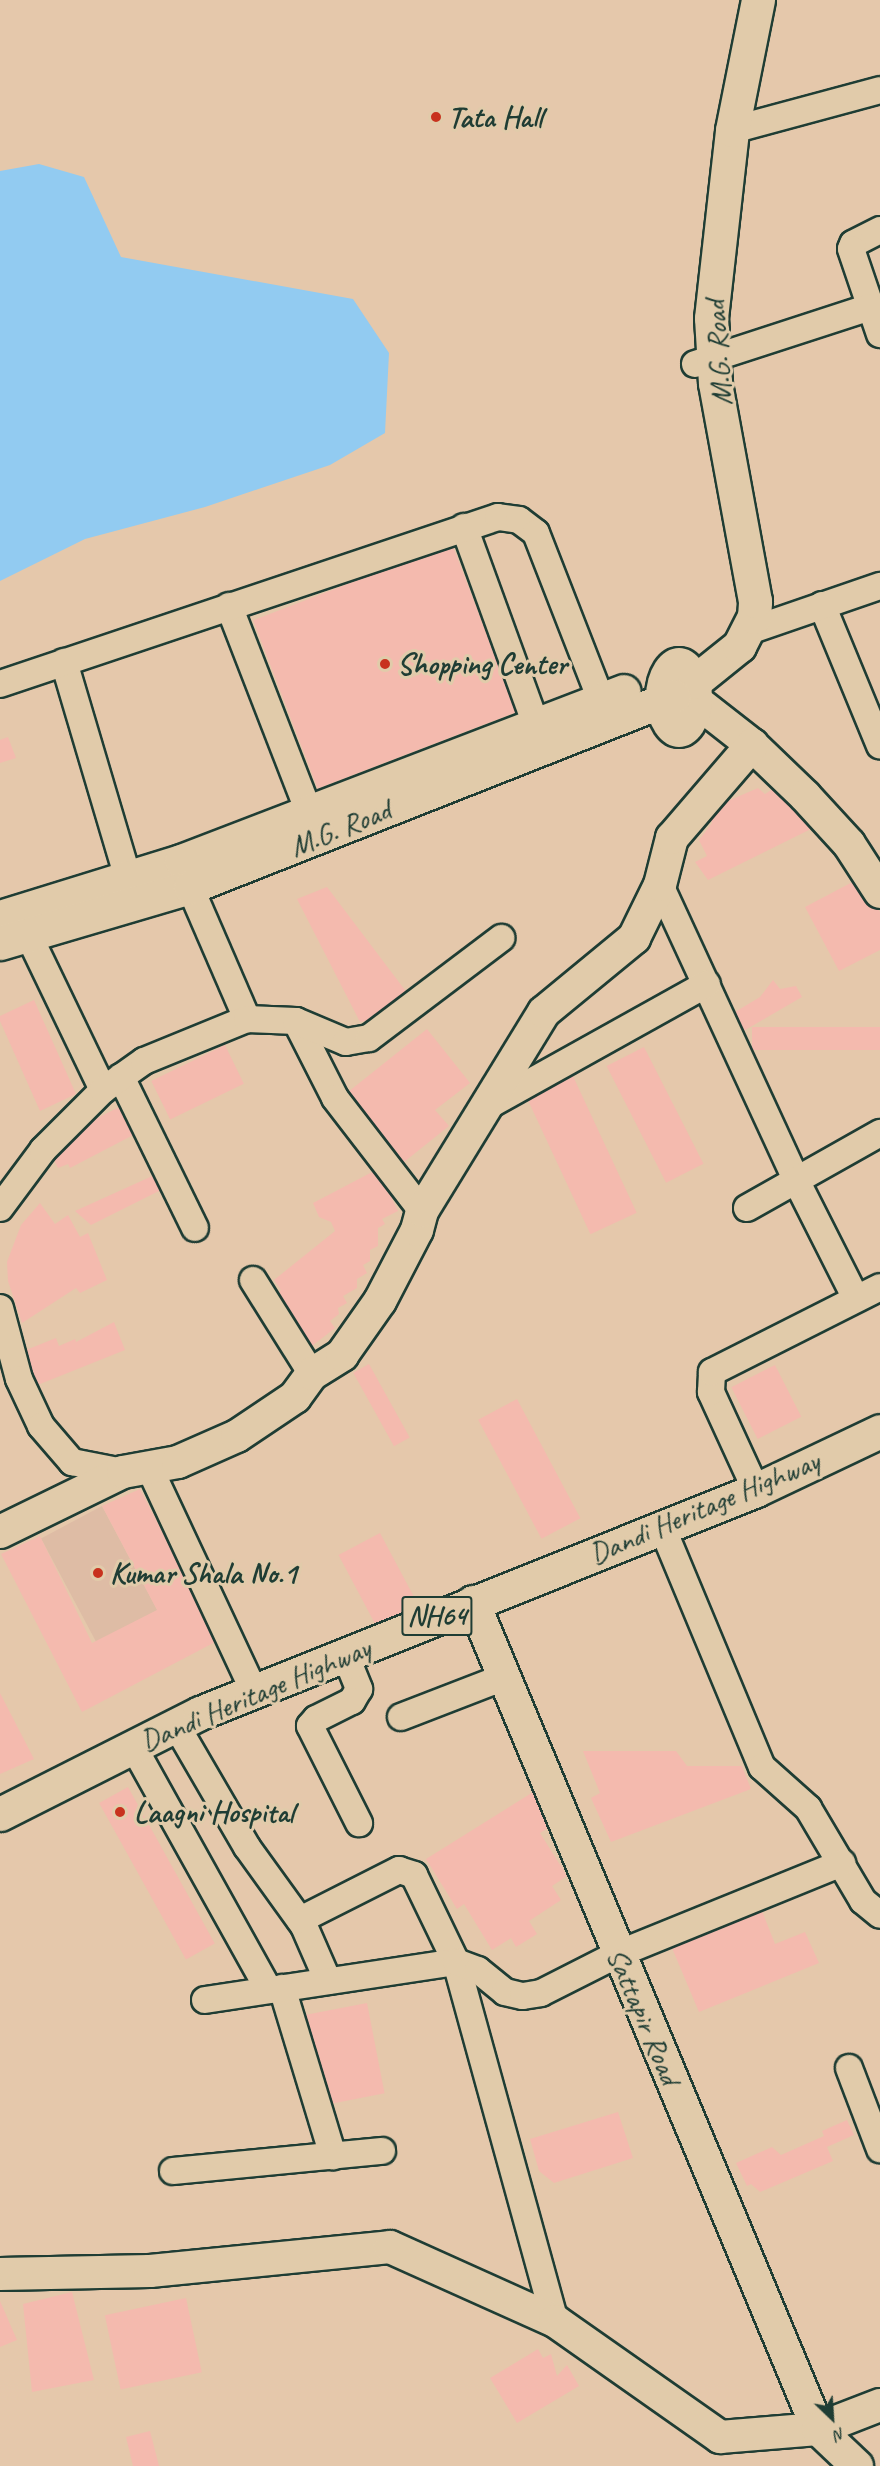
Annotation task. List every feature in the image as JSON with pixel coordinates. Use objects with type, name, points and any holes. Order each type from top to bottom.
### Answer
[{"type":"main road","name":"M.G. Road","points":[[14,938],[190,887],[681,683],[738,646],[749,632],[755,601],[741,573],[704,360],[692,318],[714,123],[723,72],[747,0]]},
{"type":"main road","name":"M.G. Road","points":[[704,360],[711,318],[732,130],[758,0]]},
{"type":"main road","name":"M.G. Road","points":[[0,917],[128,878],[309,812],[601,700],[681,683],[732,624],[741,573]]},
{"type":"main road","name":"Dandi Heritage Highway","points":[[0,1814],[176,1725],[254,1691],[756,1490],[880,1431]]},
{"type":"street","points":[[732,130],[880,90]]},
{"type":"street","points":[[880,230],[853,244],[851,249],[880,334]]},
{"type":"street","points":[[704,360],[870,307]]},
{"type":"street","points":[[0,684],[464,527],[498,518],[519,520],[536,533],[601,700]]},
{"type":"street","points":[[464,527],[536,725]]},
{"type":"street","points":[[749,632],[880,586]]},
{"type":"street","points":[[822,605],[880,746]]},
{"type":"street","points":[[229,606],[309,812]]},
{"type":"street","points":[[64,662],[128,878]]},
{"type":"street","points":[[681,683],[752,745],[849,844],[880,892]]},
{"type":"street","points":[[0,1532],[136,1469],[178,1462],[237,1436],[295,1397],[312,1374],[342,1355],[364,1325],[417,1230],[422,1211],[482,1109],[544,1012],[634,938],[660,885],[672,838],[752,745]]},
{"type":"street","points":[[660,885],[796,1180],[856,1299]]},
{"type":"street","points":[[190,887],[247,1019]]},
{"type":"street","points":[[14,938],[112,1084],[195,1228]]},
{"type":"street","points":[[0,1208],[43,1150],[112,1084],[144,1061],[247,1019],[296,1021],[346,1042],[369,1038],[501,938]]},
{"type":"street","points":[[482,1109],[706,984]]},
{"type":"street","points":[[296,1021],[335,1098],[422,1211]]},
{"type":"street","points":[[747,1208],[880,1133]]},
{"type":"street","points":[[252,1280],[312,1374]]},
{"type":"street","points":[[756,1490],[711,1392],[711,1372],[880,1287]]},
{"type":"street","points":[[0,1308],[19,1379],[41,1426],[72,1462],[136,1469]]},
{"type":"street","points":[[136,1469],[254,1691]]},
{"type":"street","points":[[662,1527],[762,1767],[808,1808],[863,1901],[880,1914]]},
{"type":"street","name":"Sattapir Road","points":[[473,1602],[818,2429]]},
{"type":"street","points":[[345,1654],[359,1689],[352,1701],[316,1719],[310,1726],[359,1823]]},
{"type":"street","points":[[401,1717],[504,1677]]},
{"type":"street","points":[[176,1725],[246,1847],[300,1920],[328,1981]]},
{"type":"street","points":[[133,1746],[276,1989],[333,2156]]},
{"type":"street","points":[[205,2000],[456,1962],[478,1970],[505,1992],[523,1996],[541,1993],[618,1954],[842,1863]]},
{"type":"street","points":[[300,1920],[407,1870],[414,1875],[456,1962],[555,2321]]},
{"type":"street","points":[[849,2068],[880,2149]]},
{"type":"street","points":[[173,2171],[382,2151]]},
{"type":"street","points":[[0,2274],[150,2271],[390,2247],[555,2321],[720,2437],[818,2429],[880,2405]]},
{"type":"street","points":[[818,2429],[857,2466]]},
{"type":"shaded area","name":"Kumar Shala No.1","points":[[102,1506],[157,1610],[96,1643],[41,1538]]},
{"type":"water","points":[[39,164],[84,177],[121,257],[353,299],[389,353],[385,433],[330,465],[205,507],[85,539],[0,581],[0,171]]},
{"type":"building","name":"Shopping Center","points":[[452,544],[517,712],[318,788],[253,620]]},
{"type":"building","points":[[8,737],[16,758],[0,763],[0,740]]},
{"type":"building","points":[[776,787],[781,796],[786,792],[798,812],[812,808],[817,826],[708,880],[695,862],[707,856],[699,840],[712,823],[707,810],[758,788],[765,794]]},
{"type":"building","points":[[862,877],[880,912],[880,950],[839,971],[805,907]]},
{"type":"building","points":[[327,887],[414,1002],[385,1018],[360,1022],[297,899]]},
{"type":"building","points":[[773,980],[780,989],[796,986],[802,997],[740,1033],[730,1015],[760,997]]},
{"type":"building","points":[[34,1000],[76,1094],[40,1111],[0,1021],[0,1016]]},
{"type":"building","points":[[752,1027],[880,1027],[880,1050],[752,1050]]},
{"type":"building","points":[[427,1029],[470,1083],[435,1110],[449,1126],[404,1162],[348,1092]]},
{"type":"building","points":[[225,1045],[244,1084],[170,1120],[151,1081]]},
{"type":"building","points":[[644,1047],[703,1164],[666,1183],[607,1066]]},
{"type":"building","points":[[572,1074],[637,1213],[590,1234],[526,1096]]},
{"type":"building","points":[[125,1104],[139,1132],[70,1168],[68,1164],[58,1168],[54,1160],[59,1147],[82,1126]]},
{"type":"building","points":[[376,1170],[380,1178],[390,1173],[401,1194],[392,1199],[398,1211],[382,1219],[385,1224],[378,1228],[378,1246],[370,1250],[370,1261],[363,1265],[367,1273],[357,1279],[357,1288],[343,1296],[347,1303],[338,1308],[339,1314],[330,1321],[335,1328],[312,1346],[273,1297],[281,1290],[274,1280],[335,1231],[331,1222],[319,1217],[313,1203]]},
{"type":"building","points":[[159,1173],[167,1187],[91,1225],[75,1211]]},
{"type":"building","points":[[40,1203],[55,1224],[68,1215],[80,1237],[88,1233],[107,1280],[80,1293],[76,1288],[22,1323],[8,1281],[7,1262],[21,1225]]},
{"type":"building","points":[[114,1322],[125,1350],[35,1386],[21,1352],[56,1338],[59,1346],[75,1339],[76,1342]]},
{"type":"building","points":[[369,1364],[410,1437],[394,1446],[353,1373]]},
{"type":"building","points":[[775,1365],[801,1417],[758,1439],[731,1387]]},
{"type":"building","points":[[517,1399],[580,1518],[542,1539],[478,1420]]},
{"type":"building","name":"Kumar Shala No.1","points":[[140,1489],[219,1640],[82,1712],[1,1554],[40,1536],[92,1643],[157,1610],[102,1506]]},
{"type":"building","points":[[380,1533],[418,1605],[377,1627],[339,1555]]},
{"type":"building","points":[[0,1693],[34,1759],[0,1774]]},
{"type":"building","points":[[583,1751],[676,1751],[687,1766],[742,1766],[751,1789],[611,1842],[591,1798],[600,1793]]},
{"type":"building","points":[[128,1787],[215,1944],[186,1960],[99,1803]]},
{"type":"building","points":[[541,1787],[561,1820],[540,1833],[567,1876],[552,1886],[561,1900],[529,1921],[537,1934],[516,1947],[511,1938],[492,1950],[464,1904],[457,1909],[426,1859]]},
{"type":"building","points":[[762,1911],[775,1944],[805,1932],[819,1963],[699,2012],[672,1948]]},
{"type":"building","points":[[367,2003],[385,2093],[324,2105],[306,2015]]},
{"type":"building","points":[[618,2112],[633,2158],[554,2183],[539,2171],[530,2139]]},
{"type":"building","points":[[847,2120],[854,2135],[827,2147],[833,2161],[760,2192],[751,2184],[747,2186],[736,2163],[772,2147],[781,2155],[824,2136],[822,2131]]},
{"type":"building","points":[[72,2292],[94,2380],[32,2392],[23,2304]]},
{"type":"building","points":[[186,2298],[202,2372],[121,2390],[105,2315]]},
{"type":"building","points":[[0,2301],[17,2340],[0,2347]]},
{"type":"building","points":[[538,2349],[543,2358],[551,2354],[557,2376],[567,2365],[579,2386],[517,2423],[490,2378]]},
{"type":"building","points":[[150,2431],[159,2466],[133,2466],[126,2437]]},
{"type":"place","name":"Tata Hall","points":[[436,117]]},
{"type":"place","name":"Shopping Center","points":[[385,664]]},
{"type":"place","name":"Kumar Shala No.1","points":[[98,1573]]},
{"type":"place","name":"Laagni Hospital","points":[[120,1812]]}]
